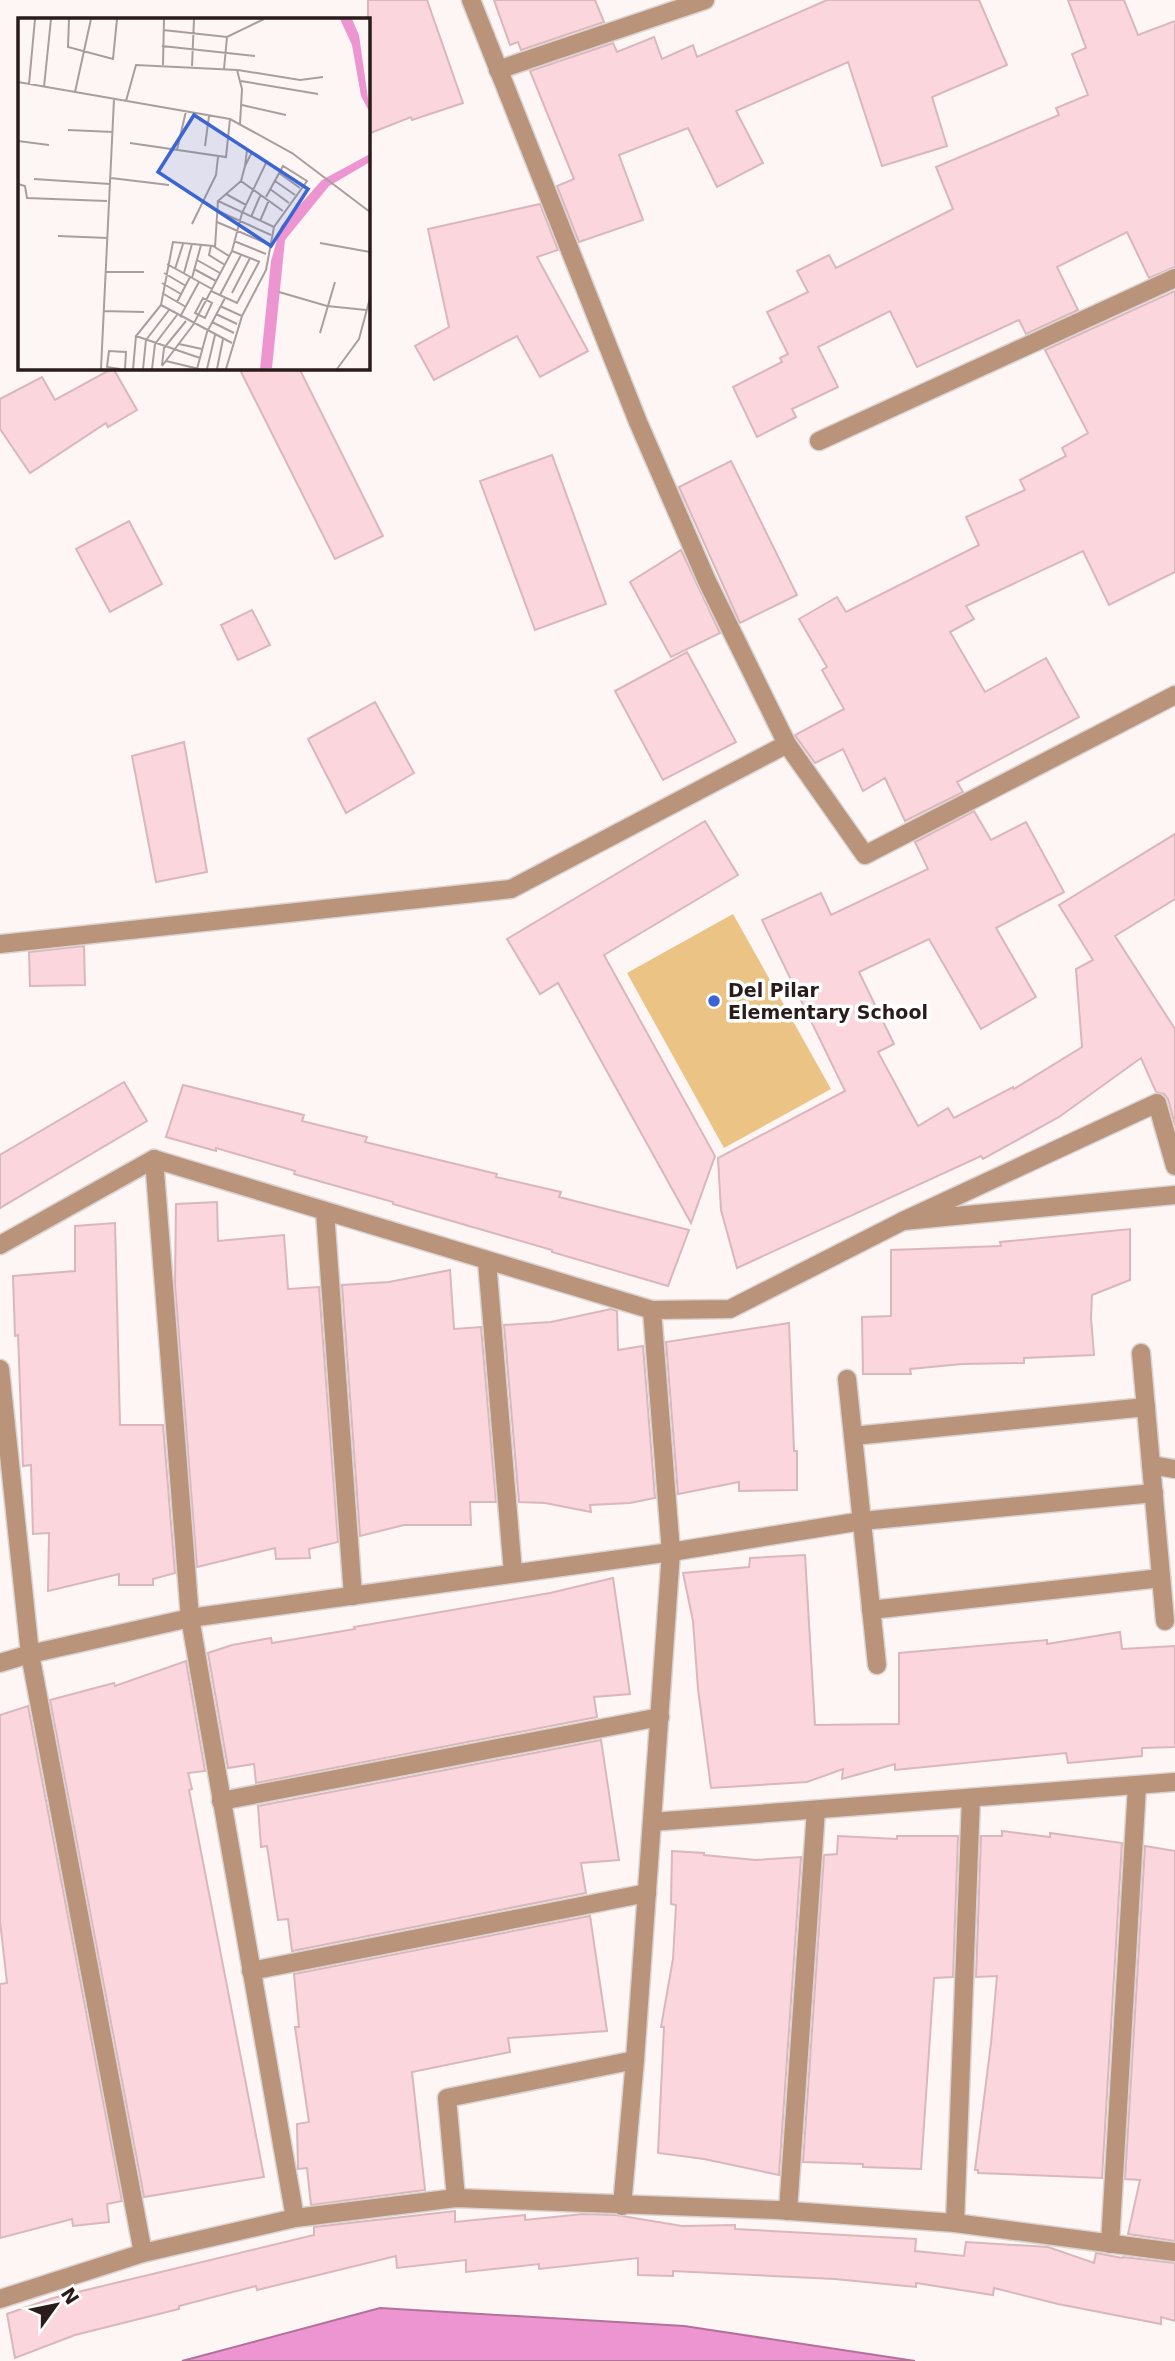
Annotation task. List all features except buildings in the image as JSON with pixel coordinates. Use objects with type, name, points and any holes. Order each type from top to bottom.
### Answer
[{"type":"street","points":[[471,0],[638,422],[707,581],[787,744],[866,855],[1175,695]]},
{"type":"street","points":[[498,69],[705,0]]},
{"type":"street","points":[[819,441],[1175,278]]},
{"type":"street","points":[[0,944],[511,890],[787,744]]},
{"type":"street","points":[[0,1245],[154,1159],[652,1310],[730,1309],[903,1221],[1157,1103],[1175,1166]]},
{"type":"street","points":[[154,1159],[190,1618],[295,2218]]},
{"type":"street","points":[[903,1221],[1175,1195]]},
{"type":"street","points":[[325,1212],[353,1596]]},
{"type":"street","points":[[487,1261],[513,1573]]},
{"type":"street","points":[[622,2206],[671,1552],[652,1310]]},
{"type":"street","points":[[1141,1353],[1165,1621]]},
{"type":"street","points":[[0,1369],[30,1654],[144,2253]]},
{"type":"street","points":[[846,1379],[877,1665]]},
{"type":"street","points":[[853,1436],[1146,1408]]},
{"type":"street","points":[[1151,1465],[1175,1469]]},
{"type":"street","points":[[0,1663],[190,1618],[671,1552],[862,1521],[1154,1493]]},
{"type":"street","points":[[1156,1524],[1175,1526]]},
{"type":"street","points":[[872,1610],[1161,1577]]},
{"type":"street","points":[[222,1801],[660,1717]]},
{"type":"street","points":[[652,1822],[1175,1782]]},
{"type":"street","points":[[1110,2244],[1137,1786]]},
{"type":"street","points":[[956,2223],[971,1798]]},
{"type":"street","points":[[788,2211],[816,1810]]},
{"type":"street","points":[[251,1971],[647,1893]]},
{"type":"street","points":[[456,2198],[447,2098],[635,2060]]},
{"type":"street","points":[[0,2299],[144,2253],[295,2218],[456,2198],[788,2211],[956,2223],[1175,2252]]},
{"type":"shaded area","points":[[733,914],[831,1089],[724,1148],[627,973]]},
{"type":"shaded area","points":[[380,2308],[684,2326],[915,2361],[182,2361]]},
{"type":"place","name":"Del Pilar Elementary School","points":[[714,1001]]}]
